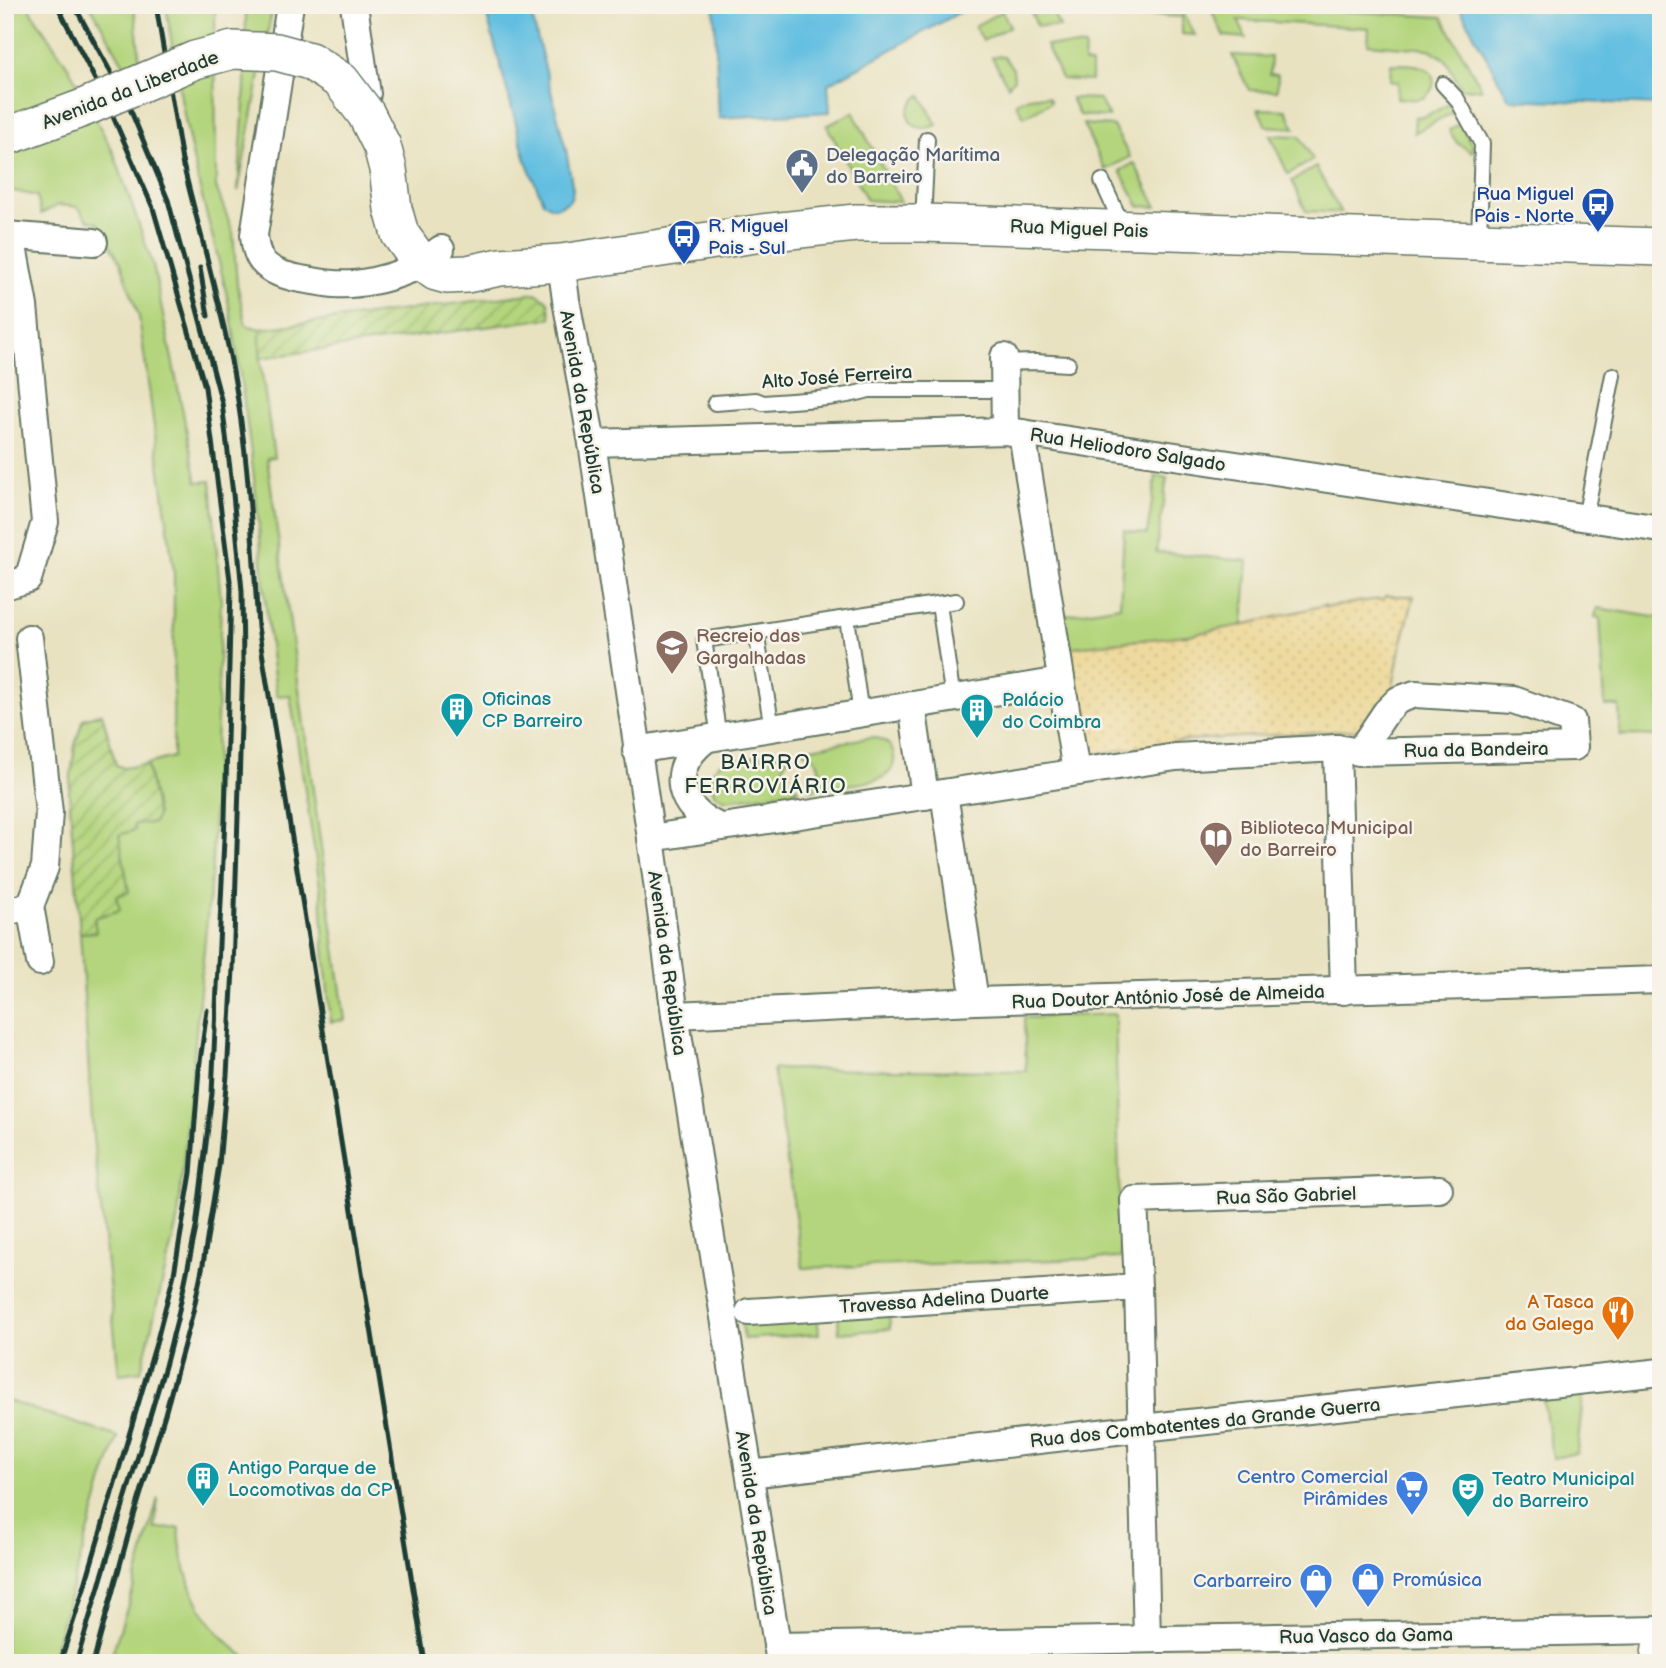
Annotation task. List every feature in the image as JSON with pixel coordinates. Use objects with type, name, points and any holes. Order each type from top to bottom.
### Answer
[{"type":"street","points":[[290,5],[254,235],[256,250],[262,261],[273,271],[287,276],[333,284],[352,284],[393,276],[432,256]]},
{"type":"street","points":[[354,5],[367,94]]},
{"type":"street","name":"Avenida da Liberdade","points":[[5,137],[83,108],[195,60],[233,50],[277,52],[310,61],[341,81],[366,114],[382,146],[397,225],[408,247],[432,256]]},
{"type":"street","name":"Rua Miguel Pais","points":[[432,256],[436,272],[447,275],[467,274],[500,267],[561,262],[762,233],[856,223],[1661,247]]},
{"type":"street","points":[[17,582],[45,522],[24,306],[8,235],[94,242]]},
{"type":"street","name":"Avenida da República","points":[[561,262],[592,443],[675,1014],[778,1655]]},
{"type":"street","points":[[1004,360],[1004,390],[1061,681],[1076,772]]},
{"type":"street","name":"Rua Heliodoro Salgado","points":[[592,443],[1014,432],[1661,529]]},
{"type":"street","points":[[29,638],[49,812],[45,867],[18,909],[40,962]]},
{"type":"street","points":[[636,750],[1061,681]]},
{"type":"street","name":"Rua da Bandeira","points":[[651,838],[1190,756],[1348,750],[1574,747],[1573,721],[1514,700],[1415,694],[1398,700],[1348,750]]},
{"type":"street","points":[[912,705],[934,794],[975,1001]]},
{"type":"street","points":[[713,738],[694,748],[682,773],[682,788],[687,802],[697,814],[720,827]]},
{"type":"street","points":[[1344,991],[1348,750]]},
{"type":"street","name":"Rua Doutor António José de Almeida","points":[[675,1014],[975,1001],[1661,980]]},
{"type":"street","name":"Rua São Gabriel","points":[[1138,1287],[1134,1200],[1439,1189]]},
{"type":"street","points":[[1138,1287],[1147,1639]]},
{"type":"street","name":"Travessa Adelina Duarte","points":[[749,1312],[1138,1287]]},
{"type":"street","name":"Rua dos Combatentes da Grande Guerra","points":[[750,1474],[1661,1372]]},
{"type":"street","name":"Rua Vasco da Gama","points":[[778,1655],[1147,1639],[1661,1630]]},
{"type":"street","points":[[1659,1663],[1661,1648]]},
{"type":"lane","points":[[1443,84],[1457,99],[1482,144],[1479,241]]},
{"type":"lane","points":[[923,223],[927,139]]},
{"type":"lane","points":[[1101,181],[1119,218],[1119,229]]},
{"type":"lane","points":[[1004,360],[1068,364]]},
{"type":"lane","points":[[1585,518],[1613,375]]},
{"type":"lane","name":"Alto José Ferreira","points":[[715,403],[818,398],[869,390],[1004,390]]},
{"type":"lane","points":[[713,738],[704,640],[956,601]]},
{"type":"lane","points":[[939,604],[953,699]]},
{"type":"lane","points":[[847,618],[861,714]]},
{"type":"lane","points":[[756,632],[772,728]]},
{"type":"green space","points":[[5,5],[27,5],[69,68],[114,154],[153,265],[197,482],[211,481],[221,602],[212,867],[178,1217],[141,1371],[119,1374],[93,1137],[80,933],[95,932],[94,918],[116,896],[129,892],[118,835],[134,824],[157,815],[147,764],[173,757],[174,573],[139,317],[121,263],[97,222],[88,220],[78,207],[58,205],[41,214],[37,196],[5,187]]},
{"type":"green space","points":[[90,5],[134,5],[140,61],[125,67]]},
{"type":"green space","points":[[166,5],[215,5],[216,187],[233,232],[237,284],[246,325],[260,329],[260,359],[274,457],[267,458],[345,1020],[331,1022],[321,892],[290,695],[277,696],[273,671],[254,474],[232,322],[190,147]]},
{"type":"green space","points":[[246,5],[273,5],[238,191],[245,87]]},
{"type":"green space","points":[[1028,5],[1179,5],[1195,35],[1182,34],[1182,17],[1051,10],[1060,27],[1037,26]]},
{"type":"green space","points":[[1209,5],[1442,17],[1482,89],[1462,89],[1445,59],[1429,49],[1368,44],[1369,28],[1238,20],[1246,38],[1224,36]]},
{"type":"green space","points":[[1002,11],[1010,26],[983,41],[975,26]]},
{"type":"green space","points":[[1046,45],[1085,47],[1084,63],[1091,64],[1091,81],[1062,79]]},
{"type":"green space","points":[[1232,55],[1271,57],[1270,74],[1278,75],[1277,91],[1249,90]]},
{"type":"green space","points":[[992,57],[1004,57],[1013,69],[1014,79],[1008,86]]},
{"type":"green space","points":[[1391,64],[1421,66],[1430,71],[1434,80],[1432,90],[1420,99],[1397,98],[1398,82],[1390,81]]},
{"type":"green space","points":[[921,95],[937,125],[920,128],[910,120],[909,108]]},
{"type":"green space","points":[[1037,96],[1048,97],[1051,102],[1024,117],[1016,103]]},
{"type":"green space","points":[[1071,98],[1099,99],[1109,117],[1079,115]]},
{"type":"green space","points":[[1447,105],[1454,112],[1414,133],[1415,117],[1426,116]]},
{"type":"green space","points":[[1258,109],[1286,110],[1295,128],[1266,126]]},
{"type":"green space","points":[[853,112],[901,202],[867,200],[827,126]]},
{"type":"green space","points":[[1460,123],[1473,147],[1472,152],[1457,143],[1449,130]]},
{"type":"green space","points":[[1083,124],[1113,126],[1130,157],[1105,170]]},
{"type":"green space","points":[[1270,135],[1300,136],[1313,160],[1288,174]]},
{"type":"green space","points":[[1134,163],[1157,207],[1139,206],[1120,171]]},
{"type":"green space","points":[[1316,167],[1341,213],[1306,211],[1292,181]]},
{"type":"green space","points":[[536,293],[548,301],[551,318],[260,358],[260,329]]},
{"type":"green space","points":[[1156,476],[1167,478],[1156,552],[1248,561],[1243,625],[1189,635],[1065,648],[1060,616],[1120,606],[1124,530],[1147,534]]},
{"type":"green space","points":[[1597,608],[1661,618],[1661,736],[1620,735],[1619,706],[1605,706],[1600,618],[1595,617]]},
{"type":"green space","points":[[102,713],[116,765],[124,768],[147,764],[157,815],[154,823],[134,824],[135,830],[119,835],[129,892],[116,896],[120,910],[94,918],[96,932],[80,933],[69,792],[75,745],[83,719]]},
{"type":"green space","points":[[872,737],[885,742],[892,749],[894,762],[888,774],[871,781],[810,790],[818,777],[819,768],[818,763],[805,749]]},
{"type":"green space","points":[[792,750],[783,773],[798,791],[726,800],[715,795],[710,784],[712,772],[720,763]]},
{"type":"green space","points":[[1115,1014],[1121,1258],[803,1268],[773,1069],[1026,1071],[1024,1018]]},
{"type":"green space","points":[[889,1311],[890,1329],[839,1333],[838,1314]]},
{"type":"green space","points":[[817,1314],[819,1334],[744,1339],[741,1320]]},
{"type":"green space","points":[[1583,1396],[1577,1453],[1553,1458],[1543,1400]]},
{"type":"green space","points":[[5,1400],[118,1437],[50,1663],[5,1663]]},
{"type":"green space","points":[[158,1498],[155,1529],[179,1528],[185,1569],[199,1605],[222,1637],[255,1663],[109,1663],[132,1593]]},
{"type":"sand","points":[[1385,596],[1414,596],[1392,691],[1361,728],[1191,740],[1086,755],[1065,648],[1189,635],[1325,605],[1332,607],[1384,600]]},
{"type":"water","points":[[484,5],[529,5],[566,150],[573,190],[568,202],[558,207],[543,202],[526,161]]},
{"type":"water","points":[[714,5],[973,5],[828,84],[830,112],[719,118]]},
{"type":"water","points":[[1458,5],[1661,5],[1661,105],[1509,99]]},
{"type":"railway","points":[[57,5],[108,105],[153,208],[205,387],[231,588],[225,818],[212,1093],[196,1228],[165,1366],[76,1663]]},
{"type":"railway","points":[[74,5],[128,104],[168,200],[222,403],[242,591],[243,663],[233,969],[219,1165],[193,1312],[93,1663]]},
{"type":"railway","points":[[156,5],[183,167]]},
{"type":"railway","points":[[182,160],[235,381],[248,486],[258,627],[425,1663]]},
{"type":"railway","points":[[200,268],[208,316]]},
{"type":"railway","points":[[60,1663],[157,1340],[174,1274],[191,1173],[199,1069],[207,1010]]},
{"type":"place","name":"Delegação Marítima do Barreiro","points":[[802,195]]},
{"type":"place","name":"Rua Miguel Pais - Norte","points":[[1598,234]]},
{"type":"place","name":"R. Miguel Pais - Sul","points":[[684,266]]},
{"type":"place","name":"Recreio das Gargalhadas","points":[[672,676]]},
{"type":"place","name":"Oficinas CP Barreiro","points":[[457,739]]},
{"type":"place","name":"Palácio do Coimbra","points":[[977,740]]},
{"type":"place","name":"Biblioteca Municipal do Barreiro","points":[[1216,868]]},
{"type":"place","name":"A Tasca da Galega","points":[[1618,1342]]},
{"type":"place","name":"Antigo Parque de Locomotivas da CP","points":[[203,1508]]},
{"type":"place","name":"Centro Comercial Pirâmides","points":[[1412,1517]]},
{"type":"place","name":"Teatro Municipal do Barreiro","points":[[1468,1519]]},
{"type":"place","name":"Promúsica","points":[[1368,1609]]},
{"type":"place","name":"Carbarreiro","points":[[1316,1610]]},
{"type":"district","name":"BAIRRO FERROVIÁRIO","points":[[766,774]]}]
